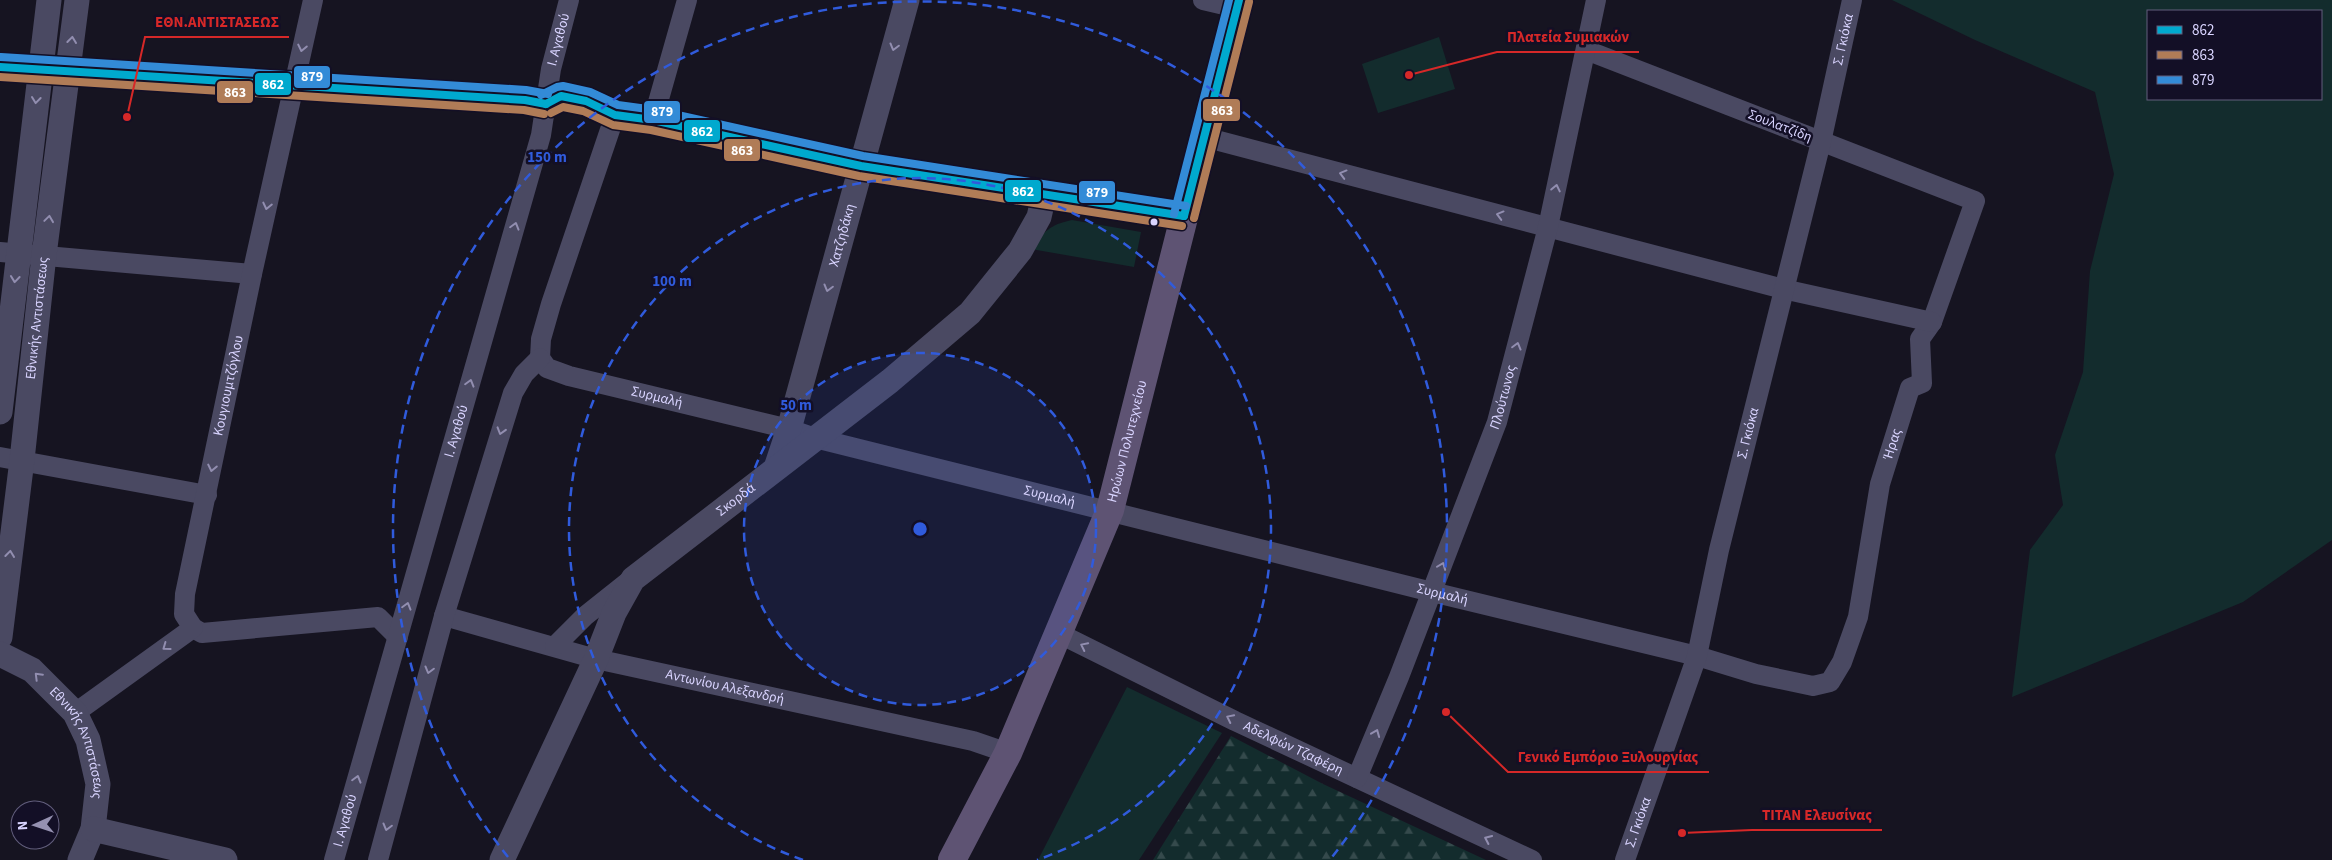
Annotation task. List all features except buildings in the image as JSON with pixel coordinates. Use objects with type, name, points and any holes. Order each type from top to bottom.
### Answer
[{"type":"main road","name":"Ηρώων Πολυτεχνείου","points":[[952,860],[1008,753],[1110,510],[1238,4]]},
{"type":"main road","points":[[0,67],[525,100],[546,104],[560,96],[586,101],[615,115],[653,120],[861,166],[1184,216]]},
{"type":"street","name":"Εθνικής Αντιστάσεως","points":[[0,412],[9,253],[40,70],[49,0]]},
{"type":"street","name":"Εθνικής Αντιστάσεως","points":[[0,637],[11,459],[44,255],[77,0]]},
{"type":"street","name":"Κουγιουμτζόγλου","points":[[193,628],[184,614],[185,594],[252,274],[313,0]]},
{"type":"street","name":"Ι. Αγαθού","points":[[334,860],[541,135],[551,69],[569,0]]},
{"type":"street","points":[[653,120],[687,0]]},
{"type":"street","name":"Χατζηδάκη","points":[[776,468],[789,429],[907,0]]},
{"type":"street","points":[[1203,0],[1238,4]]},
{"type":"street","name":"Πλούτωνος","points":[[1357,778],[1432,592],[1497,422],[1548,228],[1596,0]]},
{"type":"street","name":"Σ. Γκιόκα","points":[[1625,860],[1697,656],[1719,550],[1821,142],[1852,0]]},
{"type":"street","name":"Σουλατζίδη","points":[[1586,50],[1975,201]]},
{"type":"street","points":[[378,860],[444,616],[513,393],[524,374],[540,358],[541,340],[551,304],[615,115]]},
{"type":"street","points":[[1204,137],[1783,289],[1932,322]]},
{"type":"street","name":"Σκορδά","points":[[502,860],[596,659],[614,613],[633,579],[890,380],[970,313],[1020,250],[1039,217],[1044,195]]},
{"type":"street","name":"Ήρας","points":[[1813,686],[1830,682],[1842,662],[1858,617],[1880,484],[1910,388],[1922,383],[1920,339],[1932,322],[1975,201]]},
{"type":"street","points":[[9,253],[252,274]]},
{"type":"street","name":"Συρμαλή","points":[[540,358],[548,368],[569,376],[789,429],[815,438],[1110,510],[1432,592],[1697,656],[1756,674],[1813,686]]},
{"type":"street","points":[[11,459],[207,495]]},
{"type":"street","points":[[555,646],[585,616],[633,579]]},
{"type":"street","name":"Αντωνίου Αλεξανδρή","points":[[444,616],[596,659],[973,741],[1008,753]]},
{"type":"street","points":[[74,713],[193,628],[202,633],[378,617],[398,637]]},
{"type":"street","name":"Αδελφών Τζαφέρη","points":[[1058,633],[1235,721],[1532,860]]},
{"type":"street","name":"Εθνικής Αντιστάσεως","points":[[0,654],[32,670],[74,713],[88,740],[98,784],[94,829],[80,860]]},
{"type":"street","points":[[94,829],[225,860]]},
{"type":"green space","points":[[1892,0],[2332,0],[2332,540],[2243,602],[2012,697],[2030,550],[2063,505],[2055,455],[2083,372],[2090,271],[2114,174],[2095,92],[1975,40]]},
{"type":"green space","points":[[1439,37],[1455,89],[1378,113],[1362,64]]},
{"type":"green space","points":[[1072,220],[1141,232],[1134,267],[1031,249],[1048,230],[1058,224]]},
{"type":"green space","points":[[1127,687],[1222,733],[1139,860],[1038,860]]},
{"type":"green space","points":[[1231,736],[1323,784],[1486,860],[1153,860]]},
{"type":"transit line","name":"879","points":[[1174,214],[1229,0]]},
{"type":"transit line","name":"862","points":[[1184,216],[1239,0]]},
{"type":"transit line","name":"863","points":[[1194,218],[1249,2]]},
{"type":"transit line","name":"879","points":[[1,57],[526,90],[548,94]]},
{"type":"transit line","name":"862","points":[[0,67],[525,100],[546,104]]},
{"type":"transit line","name":"863","points":[[0,77],[524,110],[544,114]]},
{"type":"transit line","name":"879","points":[[541,95],[563,86],[590,92],[618,105],[655,110],[863,156],[1186,206]]},
{"type":"transit line","name":"862","points":[[546,104],[561,96],[586,101],[615,115],[653,120],[861,166],[1184,216]]},
{"type":"transit line","name":"863","points":[[551,113],[563,107],[583,111],[613,125],[651,130],[859,176],[1182,226]]},
{"type":"place","name":"Πλατεία Συμιακών","points":[[1409,75]]},
{"type":"place","name":"ΕΘΝ.ΑΝΤΙΣΤΑΣΕΩΣ","points":[[127,117]]},
{"type":"place","name":"Γενικό Εμπόριο Ξυλουργίας","points":[[1446,712]]},
{"type":"place","name":"TITAN Ελευσίνας","points":[[1682,833]]}]
